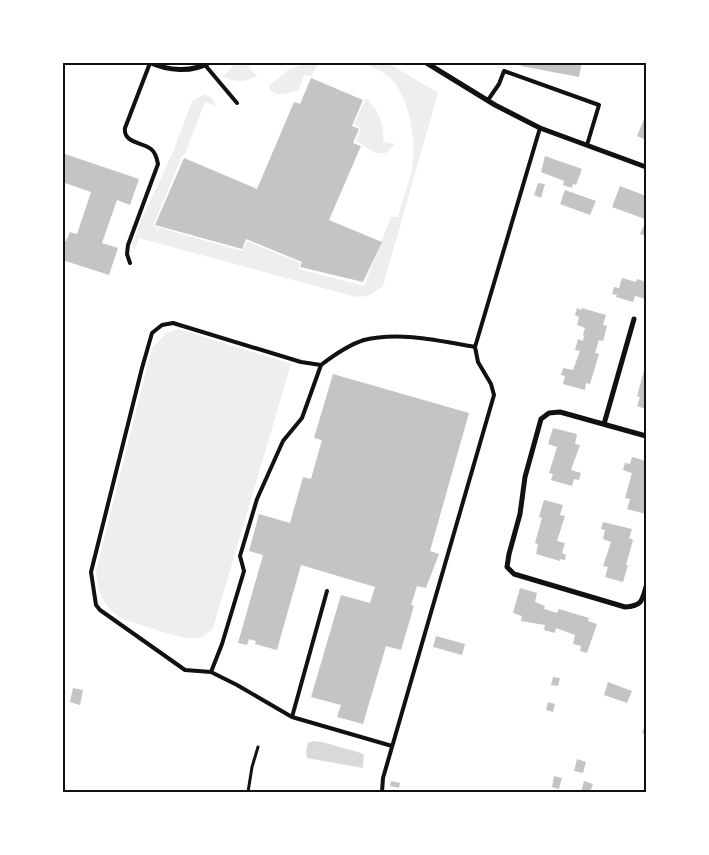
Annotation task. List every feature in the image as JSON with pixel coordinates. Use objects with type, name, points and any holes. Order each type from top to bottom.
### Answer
[{"type":"street","points":[[425,62],[488,100],[540,128],[646,167]]},
{"type":"street","points":[[150,63],[167,69],[196,68],[208,64]]},
{"type":"street","points":[[604,424],[634,320]]},
{"type":"street","points":[[646,436],[560,412],[549,413],[541,420],[525,477],[520,514],[508,554],[507,567],[514,574],[625,607],[636,606],[642,601],[646,587]]},
{"type":"lane","points":[[130,263],[127,254],[128,245],[158,164],[152,150],[127,138],[124,134],[150,63]]},
{"type":"lane","points":[[208,64],[237,103]]},
{"type":"lane","points":[[488,100],[499,84],[504,71],[599,104],[587,145]]},
{"type":"lane","points":[[382,792],[383,778],[392,746],[494,395],[492,384],[478,362],[475,347],[540,128]]},
{"type":"lane","points":[[321,365],[301,362],[173,323],[162,325],[152,333],[91,572],[91,579],[96,604],[100,610],[185,670],[211,672],[292,717],[392,746]]},
{"type":"lane","points":[[211,672],[222,644],[244,571],[240,556],[257,499],[283,441],[302,418],[321,365],[349,346],[364,340],[383,337],[426,339],[475,347]]},
{"type":"lane","points":[[292,717],[327,591]]},
{"type":"path","points":[[248,792],[252,767],[258,747]]},
{"type":"shaded area","points":[[237,62],[253,63],[248,67],[257,76],[240,81],[223,76]]},
{"type":"shaded area","points":[[305,63],[318,63],[312,76],[304,75],[299,90],[279,94],[269,89],[269,86],[288,70]]},
{"type":"shaded area","points":[[364,63],[388,63],[438,93],[383,286],[368,296],[356,297],[139,238],[135,249],[132,247],[139,225],[173,152],[192,101],[205,94],[212,98],[216,106],[205,102],[185,154],[182,156],[153,226],[242,251],[247,241],[300,263],[299,269],[364,286],[391,217],[398,217],[412,169],[414,147],[408,111],[399,89],[386,75]]},
{"type":"shaded area","points":[[366,98],[380,118],[383,142],[395,144],[386,153],[375,153],[356,141],[361,128],[354,124]]},
{"type":"shaded area","points":[[179,329],[291,364],[213,628],[204,636],[197,638],[171,635],[118,616],[103,600],[98,587],[96,571],[152,348],[168,332]]},
{"type":"shaded area","points":[[313,741],[361,753],[364,755],[363,768],[307,758],[308,743]]},
{"type":"building","points":[[522,62],[582,62],[579,77],[521,66]]},
{"type":"building","points":[[311,78],[363,100],[352,126],[359,129],[353,143],[361,146],[329,220],[382,242],[363,282],[300,267],[302,262],[246,239],[242,249],[155,225],[184,158],[257,189],[294,102],[300,104]]},
{"type":"building","points":[[644,119],[646,120],[646,140],[637,136]]},
{"type":"building","points":[[62,153],[139,179],[130,205],[117,200],[102,243],[118,248],[109,275],[62,260],[62,240],[66,241],[70,232],[77,234],[91,192],[62,182]]},
{"type":"building","points":[[545,156],[582,169],[576,185],[573,184],[572,188],[563,185],[564,181],[541,172]]},
{"type":"building","points":[[538,183],[545,184],[541,198],[534,195]]},
{"type":"building","points":[[620,186],[646,196],[645,219],[612,207]]},
{"type":"building","points":[[565,190],[596,201],[590,215],[560,204]]},
{"type":"building","points":[[643,227],[646,228],[646,236],[640,234]]},
{"type":"building","points":[[622,278],[636,282],[637,279],[646,282],[646,299],[635,296],[633,302],[612,294],[614,287],[619,288]]},
{"type":"building","points":[[577,308],[606,315],[603,325],[607,326],[603,341],[599,340],[595,353],[599,354],[590,384],[586,383],[585,390],[563,384],[565,376],[561,375],[563,368],[573,370],[580,351],[575,350],[578,339],[583,341],[585,328],[577,325],[579,317],[575,315]]},
{"type":"building","points":[[646,363],[646,409],[637,406],[640,397],[637,396]]},
{"type":"building","points":[[333,374],[469,413],[430,551],[439,554],[426,588],[417,586],[411,605],[414,606],[401,650],[386,646],[363,724],[337,717],[341,705],[311,697],[341,595],[370,603],[375,587],[301,565],[277,650],[255,644],[256,641],[249,639],[247,645],[238,643],[263,555],[249,551],[259,514],[290,523],[303,477],[311,479],[322,440],[314,438]]},
{"type":"building","points":[[553,428],[577,434],[575,444],[580,445],[571,470],[581,473],[579,480],[574,479],[572,486],[551,480],[553,474],[549,473],[557,447],[548,444]]},
{"type":"building","points":[[632,457],[646,461],[646,514],[627,509],[630,499],[625,498],[632,473],[623,470],[625,463],[630,464]]},
{"type":"building","points":[[544,500],[563,505],[560,515],[565,516],[557,541],[565,543],[562,553],[566,555],[565,560],[560,559],[560,561],[536,554],[538,544],[535,543],[542,518],[539,517]]},
{"type":"building","points":[[603,522],[632,529],[629,538],[633,540],[623,582],[605,577],[608,567],[603,566],[611,542],[603,539],[605,530],[601,529]]},
{"type":"building","points":[[520,588],[537,593],[535,602],[545,606],[544,609],[557,613],[559,609],[589,618],[588,621],[597,624],[587,653],[580,651],[581,646],[573,644],[575,635],[556,628],[555,633],[544,630],[545,625],[521,621],[522,616],[513,613]]},
{"type":"building","points":[[436,636],[465,644],[462,655],[433,647]]},
{"type":"building","points":[[553,677],[560,678],[558,686],[551,685]]},
{"type":"building","points":[[608,682],[632,691],[627,703],[604,695]]},
{"type":"building","points":[[73,688],[83,690],[80,705],[70,702]]},
{"type":"building","points":[[548,702],[555,704],[553,712],[546,710]]},
{"type":"building","points":[[646,722],[646,735],[642,733]]},
{"type":"building","points":[[577,759],[586,762],[583,773],[574,771]]},
{"type":"building","points":[[554,776],[562,778],[559,789],[552,787]]},
{"type":"building","points":[[391,781],[400,783],[399,788],[390,786]]},
{"type":"building","points":[[584,781],[593,784],[590,792],[581,792]]}]
